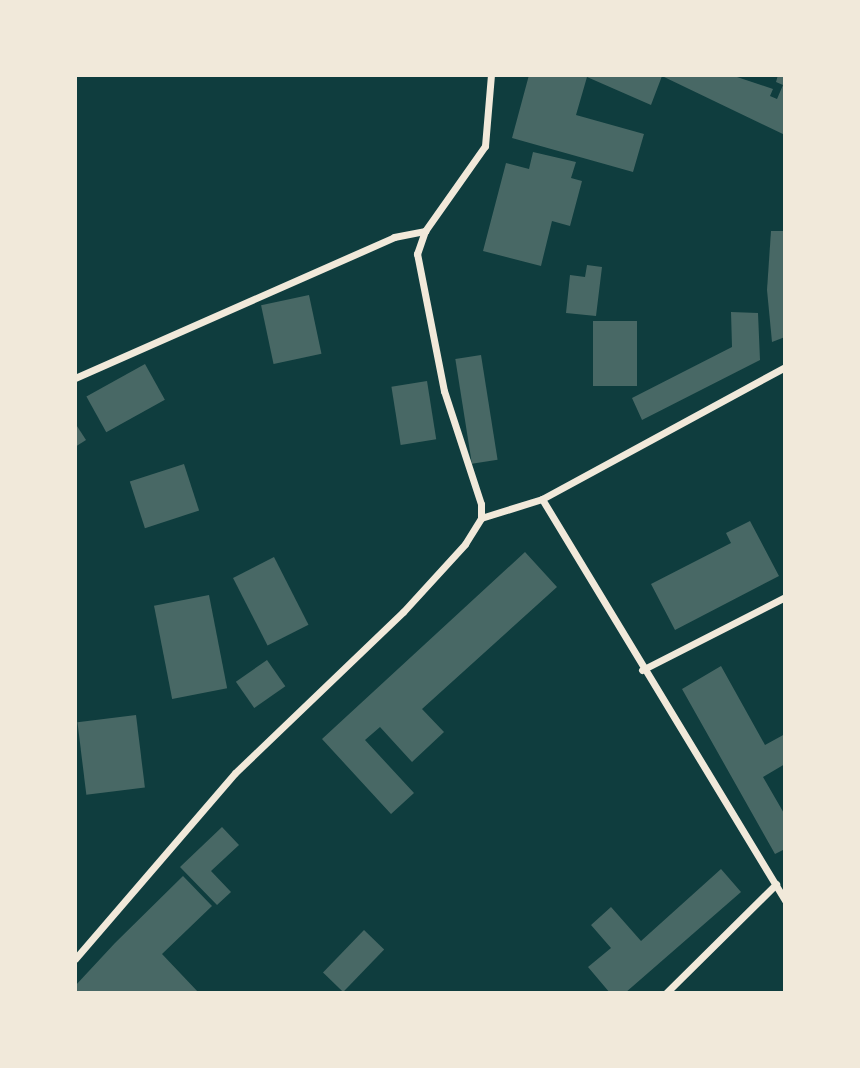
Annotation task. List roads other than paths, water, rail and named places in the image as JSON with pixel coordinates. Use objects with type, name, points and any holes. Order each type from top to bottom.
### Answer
[{"type":"street","points":[[75,959],[234,773],[403,612],[465,544],[481,518],[481,504],[442,379],[417,254],[425,231],[485,146],[491,75]]},
{"type":"street","points":[[75,378],[394,237],[425,231]]},
{"type":"street","points":[[481,518],[542,499],[785,367]]},
{"type":"street","points":[[542,499],[642,670],[785,901]]},
{"type":"street","points":[[642,670],[785,597]]},
{"type":"street","points":[[666,993],[776,884]]}]
